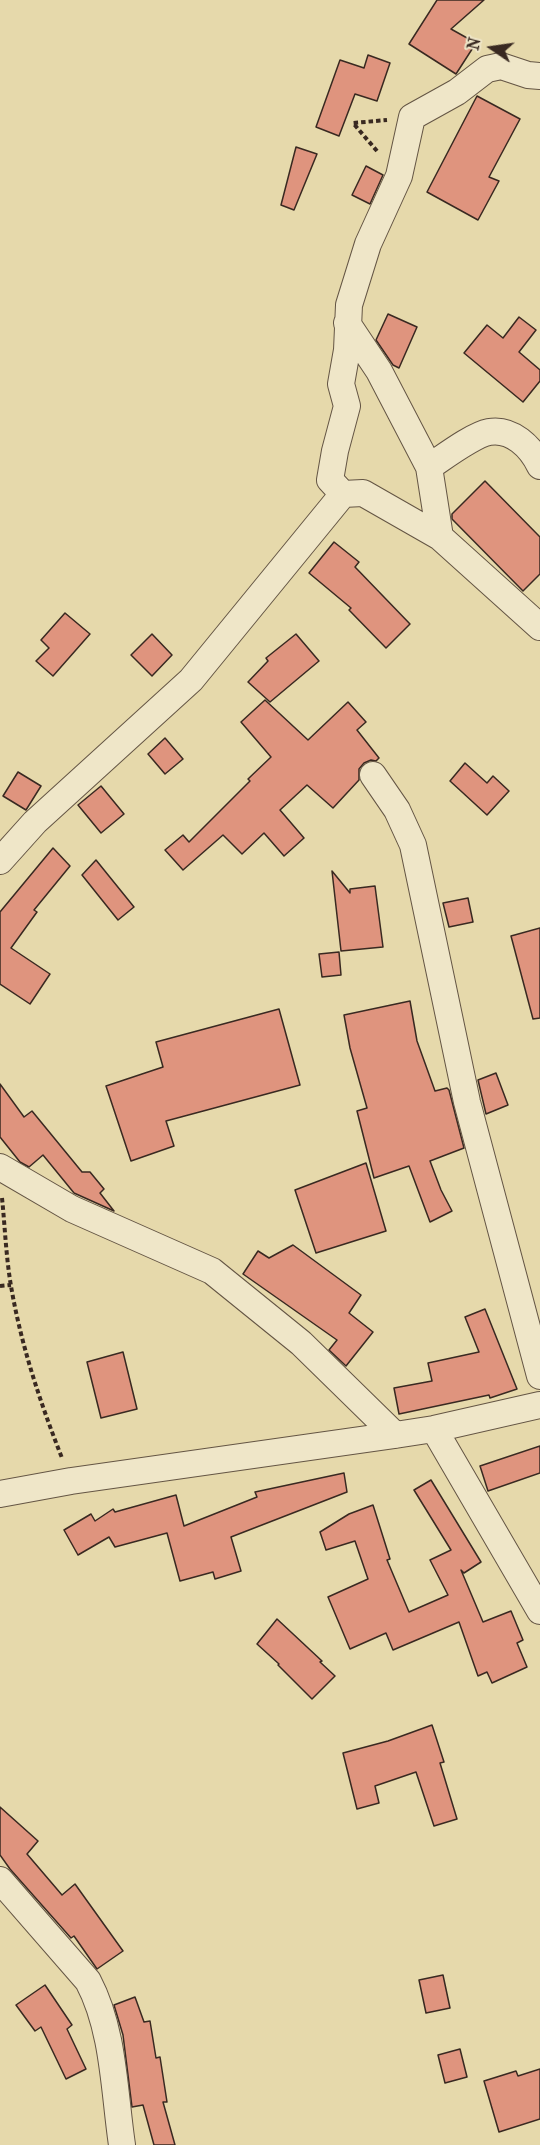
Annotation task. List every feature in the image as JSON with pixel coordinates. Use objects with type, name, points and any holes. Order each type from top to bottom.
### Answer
[{"type":"street","points":[[343,494],[330,480],[347,406],[341,384],[348,344],[349,305],[368,244],[399,176],[412,117],[457,92],[487,69],[501,66],[528,75],[540,76]]},
{"type":"street","points":[[347,323],[379,371],[429,467],[440,537]]},
{"type":"street","points":[[429,467],[488,432],[514,436],[527,446],[540,466]]},
{"type":"street","points":[[0,861],[35,822],[191,680],[343,494],[363,493],[440,537],[540,627]]},
{"type":"street","points":[[373,775],[397,810],[413,845],[467,1102],[540,1376]]},
{"type":"street","points":[[1,1179],[212,1271],[301,1343],[395,1435]]},
{"type":"street","points":[[0,1494],[71,1481],[434,1429],[540,1405]]},
{"type":"street","points":[[434,1429],[540,1611]]},
{"type":"street","points":[[0,1880],[88,1981],[96,1996],[108,2039],[122,2145]]},
{"type":"path","points":[[1,1179],[10,1285],[24,1348],[71,1481]]},
{"type":"path","points":[[0,1286],[10,1285]]},
{"type":"building","points":[[437,0],[484,0],[451,29],[476,43],[456,74],[409,44]]},
{"type":"building","points":[[368,55],[390,63],[377,101],[355,94],[339,136],[316,127],[340,60],[364,68]]},
{"type":"building","points":[[477,96],[520,119],[489,177],[499,181],[478,220],[427,192]]},
{"type":"building","points":[[296,147],[317,154],[294,210],[281,205]]},
{"type":"building","points":[[366,166],[383,175],[370,204],[352,195]]},
{"type":"building","points":[[388,314],[417,327],[399,368],[393,365],[376,340]]},
{"type":"building","points":[[519,317],[536,330],[519,352],[540,370],[540,381],[523,402],[464,353],[487,325],[503,338]]},
{"type":"building","points":[[485,481],[540,537],[540,574],[523,591],[452,519],[452,514]]},
{"type":"building","points":[[334,542],[359,562],[355,567],[410,624],[386,648],[349,610],[351,608],[309,573]]},
{"type":"building","points":[[65,613],[90,634],[53,676],[36,661],[49,648],[41,640]]},
{"type":"building","points":[[152,634],[172,655],[152,676],[131,655]]},
{"type":"building","points":[[296,634],[319,661],[270,702],[248,682],[268,661],[266,658]]},
{"type":"building","points":[[265,700],[308,740],[348,702],[366,722],[357,730],[379,758],[376,761],[371,760],[364,763],[359,769],[359,780],[333,808],[307,785],[280,810],[304,838],[284,856],[264,833],[242,854],[223,835],[183,870],[165,850],[183,835],[189,842],[271,757],[241,722]]},
{"type":"building","points":[[165,738],[183,759],[165,774],[148,754]]},
{"type":"building","points":[[465,763],[487,783],[493,776],[509,791],[487,815],[450,781]]},
{"type":"building","points":[[18,772],[41,786],[26,810],[3,796]]},
{"type":"building","points":[[101,786],[124,814],[101,833],[78,805]]},
{"type":"building","points":[[53,848],[70,866],[34,910],[37,912],[11,948],[50,974],[30,1004],[0,984],[0,912]]},
{"type":"building","points":[[96,860],[134,907],[118,920],[82,875]]},
{"type":"building","points":[[332,871],[350,893],[350,889],[375,886],[383,947],[341,951]]},
{"type":"building","points":[[468,898],[473,922],[449,927],[443,903]]},
{"type":"building","points":[[540,928],[540,1018],[533,1019],[511,936]]},
{"type":"building","points":[[339,952],[341,975],[322,977],[319,954]]},
{"type":"building","points":[[410,1001],[417,1041],[435,1091],[447,1088],[449,1090],[464,1148],[430,1161],[452,1211],[430,1222],[409,1166],[374,1178],[357,1111],[367,1108],[350,1048],[344,1015]]},
{"type":"building","points":[[279,1009],[300,1085],[166,1121],[174,1146],[131,1161],[106,1086],[163,1067],[156,1042]]},
{"type":"building","points":[[496,1073],[508,1105],[486,1114],[478,1080]]},
{"type":"building","points":[[0,1084],[24,1117],[32,1111],[82,1172],[90,1172],[104,1189],[100,1193],[114,1211],[74,1193],[43,1155],[29,1167],[20,1162],[0,1137]]},
{"type":"building","points":[[366,1163],[386,1231],[316,1253],[295,1190]]},
{"type":"building","points":[[293,1245],[361,1295],[349,1313],[373,1332],[346,1366],[329,1350],[337,1340],[243,1274],[258,1251],[269,1258]]},
{"type":"building","points":[[485,1309],[517,1389],[490,1398],[489,1395],[399,1414],[394,1388],[432,1381],[428,1363],[479,1352],[465,1317]]},
{"type":"building","points":[[123,1352],[137,1409],[101,1418],[87,1362]]},
{"type":"building","points":[[540,1446],[540,1473],[488,1491],[480,1466]]},
{"type":"building","points":[[344,1473],[347,1492],[231,1537],[241,1571],[215,1579],[213,1572],[180,1581],[167,1533],[115,1547],[109,1537],[78,1555],[64,1530],[91,1514],[95,1521],[113,1509],[115,1512],[176,1495],[184,1526],[257,1497],[255,1492]]},
{"type":"building","points":[[431,1480],[481,1562],[464,1573],[461,1570],[483,1622],[511,1611],[523,1640],[517,1643],[527,1667],[492,1683],[487,1672],[478,1676],[459,1622],[393,1650],[386,1633],[350,1649],[328,1597],[368,1579],[355,1541],[326,1550],[320,1532],[349,1514],[373,1505],[390,1559],[387,1560],[409,1612],[448,1595],[430,1560],[451,1550],[414,1490]]},
{"type":"building","points":[[277,1619],[335,1676],[312,1699],[257,1644]]},
{"type":"building","points":[[432,1725],[444,1762],[440,1763],[457,1819],[434,1826],[416,1772],[375,1786],[379,1803],[357,1809],[343,1753],[388,1741]]},
{"type":"building","points":[[0,1807],[38,1841],[27,1854],[62,1895],[75,1884],[123,1951],[97,1969],[74,1936],[71,1938],[10,1869],[0,1855]]},
{"type":"building","points":[[443,1975],[450,2008],[426,2013],[419,1980]]},
{"type":"building","points":[[45,1985],[72,2025],[67,2029],[86,2069],[66,2079],[41,2027],[35,2031],[16,2005]]},
{"type":"building","points":[[135,1997],[144,2022],[150,2021],[156,2058],[160,2057],[167,2102],[163,2102],[175,2145],[154,2145],[143,2105],[132,2107],[123,2035],[114,2005]]},
{"type":"building","points":[[460,2049],[467,2077],[445,2083],[438,2055]]},
{"type":"building","points":[[540,2069],[540,2119],[499,2132],[484,2081],[516,2071],[518,2076]]}]
